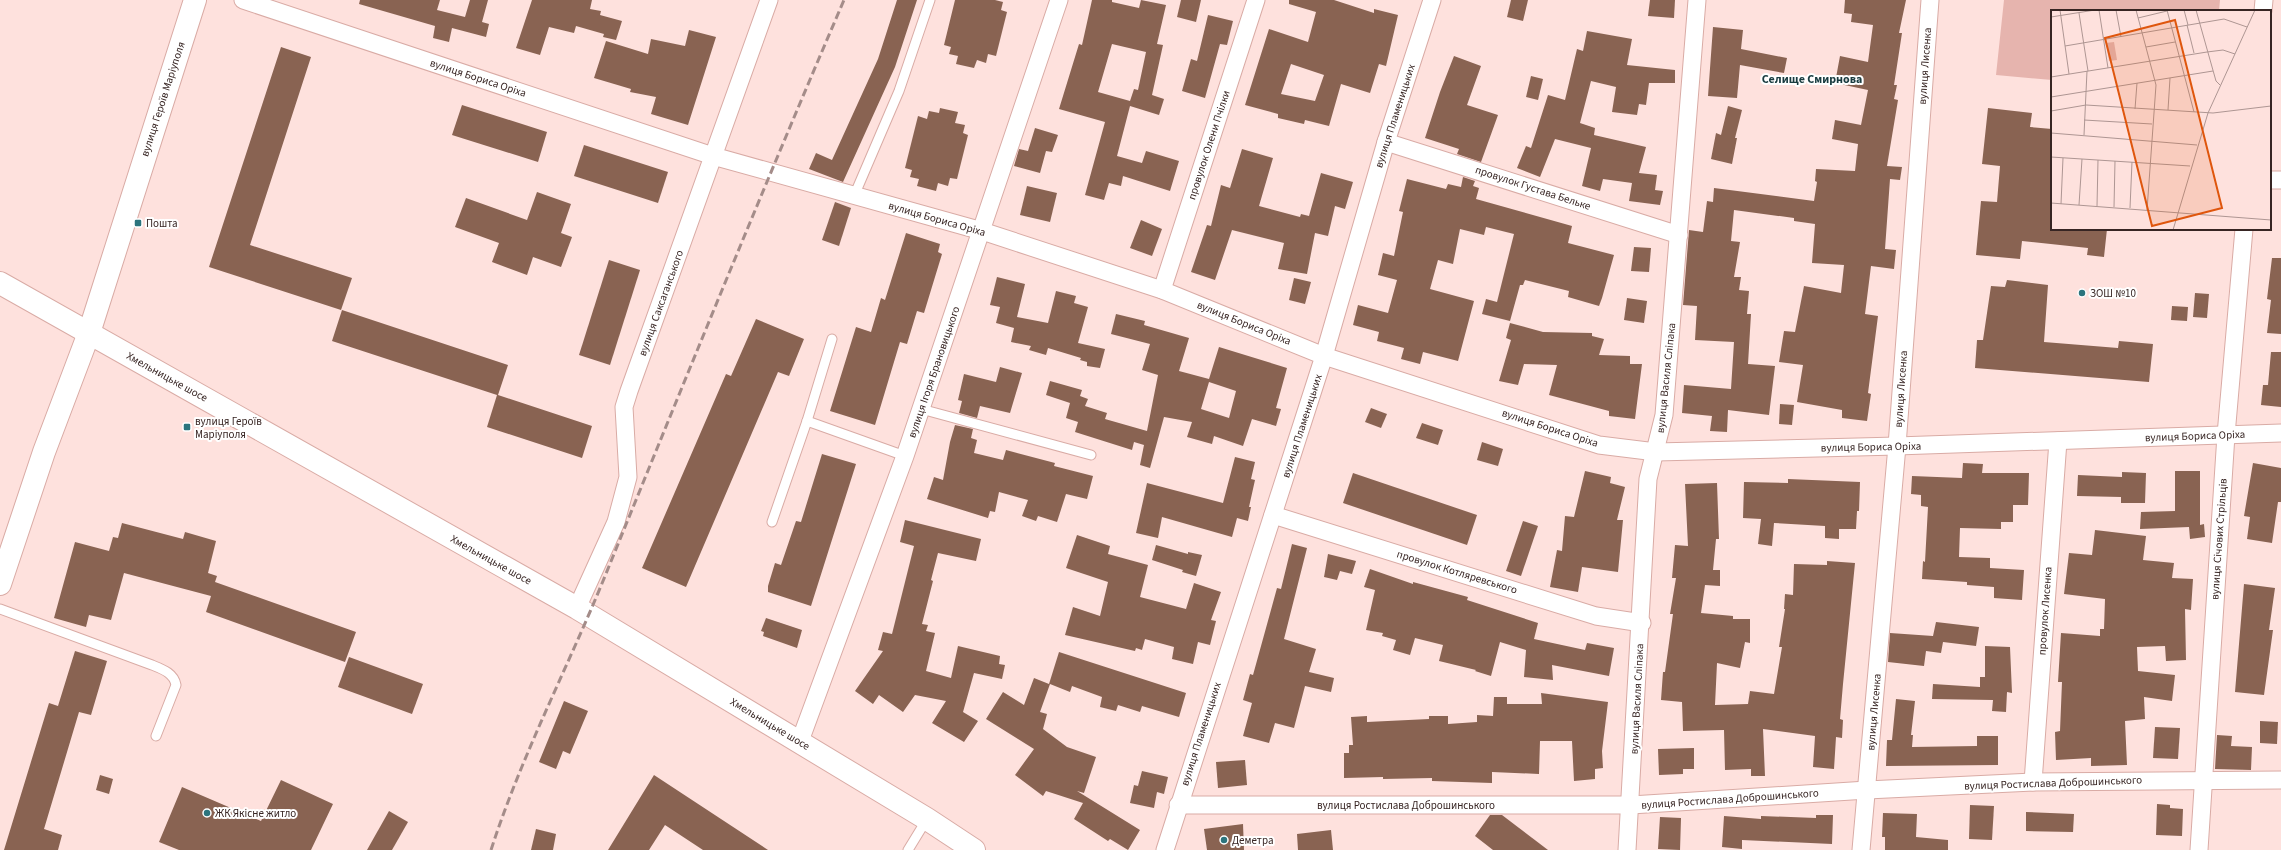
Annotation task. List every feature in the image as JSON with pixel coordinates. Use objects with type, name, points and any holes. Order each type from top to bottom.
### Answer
[{"type":"street","name":"вулиця Героїв Маріуполя","points":[[0,584],[44,452],[89,333],[195,0]]},
{"type":"street","name":"вулиця Бориса Оріха","points":[[243,0],[713,156],[982,231],[1162,290],[1324,356],[1599,445],[1656,452],[1897,446],[2281,433]]},
{"type":"street","name":"вулиця Саксаганського","points":[[577,608],[616,522],[628,477],[624,407],[769,0]]},
{"type":"street","name":"вулиця Ігоря Брановицького","points":[[800,741],[922,409],[1059,0]]},
{"type":"street","name":"провулок Олени Пчілки","points":[[1162,290],[1256,0]]},
{"type":"street","name":"вулиця Пламеницьких","points":[[1165,850],[1178,805],[1324,356],[1386,142],[1432,0]]},
{"type":"street","name":"вулиця Василя Сліпака","points":[[1627,850],[1642,623],[1648,479],[1656,452],[1664,415],[1680,235],[1697,0]]},
{"type":"street","name":"вулиця Лисенка","points":[[1861,850],[1897,446],[1930,0]]},
{"type":"street","points":[[2263,10],[2264,0]]},
{"type":"street","name":"провулок Густава Бельке","points":[[1386,142],[1680,235]]},
{"type":"street","name":"вулиця Січових Стрільців","points":[[2200,850],[2226,435],[2244,230]]},
{"type":"street","name":"Хмельницьке шосе","points":[[0,283],[577,608],[800,741],[927,819],[974,850]]},
{"type":"street","name":"провулок Лисенка","points":[[2033,782],[2058,441]]},
{"type":"street","name":"провулок Котляревського","points":[[1273,515],[1596,616],[1642,623]]},
{"type":"street","name":"вулиця Ростислава Доброшинського","points":[[1178,805],[1631,806],[1867,790],[2033,782],[2281,780]]},
{"type":"lane","points":[[854,196],[899,91],[930,0]]},
{"type":"lane","points":[[772,522],[807,421],[832,339]]},
{"type":"lane","points":[[922,409],[1091,455]]},
{"type":"lane","points":[[807,421],[905,456]]},
{"type":"lane","points":[[0,609],[169,673],[175,680],[176,685],[156,736]]},
{"type":"lane","points":[[908,850],[927,819]]},
{"type":"shaded area","points":[[2004,0],[2220,0],[2219,10],[2051,10],[2051,80],[1996,75]]},
{"type":"building","points":[[360,0],[440,0],[437,10],[465,17],[470,0],[488,0],[482,22],[489,24],[486,37],[452,28],[449,42],[433,38],[435,26],[359,4]]},
{"type":"building","points":[[532,0],[592,0],[590,9],[601,11],[600,15],[622,21],[616,40],[603,37],[604,34],[576,26],[574,33],[549,27],[540,55],[516,48]]},
{"type":"building","points":[[897,0],[917,0],[895,67],[843,182],[809,169],[816,153],[832,160],[878,59]]},
{"type":"building","points":[[955,0],[995,0],[1003,2],[1001,10],[1007,12],[996,56],[988,54],[986,63],[977,60],[974,68],[956,64],[958,56],[949,54],[951,47],[944,45]]},
{"type":"building","points":[[1092,0],[1112,0],[1112,2],[1139,8],[1141,0],[1166,5],[1157,44],[1163,45],[1152,95],[1164,99],[1159,115],[1130,106],[1117,156],[1142,163],[1146,151],[1179,161],[1170,191],[1123,176],[1121,186],[1109,183],[1104,200],[1085,195],[1105,122],[1059,109],[1079,44],[1082,45]],"holes":[[[1112,44],[1146,52],[1138,90],[1134,89],[1130,101],[1098,92]]]},
{"type":"building","points":[[1181,0],[1201,0],[1196,22],[1177,17]]},
{"type":"building","points":[[1289,0],[1334,0],[1374,13],[1374,9],[1398,15],[1386,66],[1379,64],[1370,93],[1341,84],[1329,126],[1305,120],[1304,124],[1278,118],[1278,114],[1245,105],[1269,29],[1308,42],[1316,12],[1289,4]],"holes":[[[1291,64],[1324,75],[1315,101],[1281,94]]]},
{"type":"building","points":[[1511,0],[1528,0],[1523,21],[1507,17]]},
{"type":"building","points":[[1650,0],[1675,0],[1674,18],[1648,16]]},
{"type":"building","points":[[1845,0],[1906,0],[1899,33],[1902,33],[1894,85],[1897,85],[1894,99],[1898,100],[1887,166],[1902,167],[1900,180],[1890,179],[1885,249],[1896,250],[1894,269],[1871,266],[1865,314],[1878,316],[1868,393],[1871,394],[1867,421],[1842,418],[1842,410],[1797,402],[1803,365],[1779,362],[1784,331],[1795,332],[1804,286],[1841,293],[1844,265],[1812,263],[1815,224],[1794,221],[1794,218],[1734,210],[1731,241],[1740,242],[1734,277],[1741,277],[1739,290],[1749,291],[1747,314],[1751,314],[1748,364],[1775,366],[1769,415],[1728,410],[1727,432],[1710,431],[1712,416],[1682,413],[1684,385],[1731,389],[1734,342],[1695,340],[1697,306],[1683,305],[1689,230],[1703,232],[1707,201],[1713,202],[1714,188],[1814,201],[1817,182],[1815,181],[1816,169],[1855,171],[1858,144],[1832,139],[1835,120],[1861,125],[1868,90],[1835,83],[1840,56],[1868,62],[1873,25],[1851,22],[1852,14],[1844,13]]},
{"type":"building","points":[[1208,15],[1233,21],[1227,45],[1220,44],[1205,98],[1182,91],[1191,59],[1197,61]]},
{"type":"building","points":[[1713,27],[1743,30],[1741,49],[1787,58],[1784,73],[1740,65],[1737,98],[1708,96]]},
{"type":"building","points":[[689,30],[716,37],[688,125],[651,114],[656,97],[630,92],[631,89],[594,78],[606,41],[648,54],[651,39],[685,46]]},
{"type":"building","points":[[1587,31],[1632,39],[1627,65],[1675,70],[1675,83],[1649,83],[1646,105],[1639,104],[1637,115],[1612,112],[1616,87],[1591,81],[1580,123],[1595,128],[1594,135],[1646,147],[1639,173],[1657,175],[1655,190],[1663,191],[1660,205],[1629,201],[1632,183],[1603,179],[1600,191],[1582,186],[1591,148],[1555,139],[1540,177],[1517,168],[1526,146],[1531,148],[1548,95],[1565,100],[1577,49],[1583,51]]},
{"type":"building","points":[[281,47],[311,57],[250,245],[352,278],[341,310],[209,267]]},
{"type":"building","points":[[1454,56],[1481,66],[1467,105],[1498,115],[1481,162],[1457,154],[1459,149],[1425,138]]},
{"type":"building","points":[[1531,76],[1543,79],[1538,100],[1526,97]]},
{"type":"building","points":[[462,105],[547,132],[538,162],[452,135]]},
{"type":"building","points":[[1728,106],[1742,110],[1735,138],[1737,138],[1732,164],[1711,159],[1716,133],[1721,135]]},
{"type":"building","points":[[940,108],[958,112],[955,123],[965,125],[963,133],[968,135],[957,179],[950,178],[948,186],[938,183],[936,191],[917,186],[919,179],[910,177],[912,170],[905,168],[918,116],[927,119],[929,111],[939,113]]},
{"type":"building","points":[[1988,108],[2032,113],[2030,127],[2051,129],[2051,230],[2107,230],[2104,257],[2087,255],[2088,248],[2022,241],[2020,259],[1976,255],[1981,201],[1997,202],[2000,166],[1982,164]]},
{"type":"building","points":[[1035,128],[1058,135],[1052,152],[1046,151],[1040,173],[1014,166],[1019,149],[1028,151]]},
{"type":"building","points":[[584,145],[668,172],[658,203],[574,176]]},
{"type":"building","points":[[1242,149],[1273,158],[1259,206],[1300,217],[1301,214],[1309,216],[1321,173],[1353,182],[1345,209],[1335,206],[1328,236],[1315,233],[1307,274],[1278,269],[1284,243],[1232,230],[1215,280],[1191,272],[1207,225],[1211,226],[1221,185],[1230,188]]},
{"type":"building","points":[[1463,177],[1475,181],[1473,186],[1479,188],[1476,199],[1572,226],[1568,243],[1614,255],[1602,298],[1599,306],[1568,297],[1569,291],[1525,280],[1523,285],[1520,285],[1510,321],[1482,314],[1486,299],[1497,302],[1514,234],[1486,227],[1484,235],[1460,229],[1453,264],[1438,260],[1430,289],[1474,301],[1458,361],[1423,352],[1420,364],[1401,359],[1404,348],[1377,341],[1379,332],[1353,325],[1358,305],[1388,313],[1397,280],[1378,275],[1383,253],[1394,256],[1403,212],[1399,211],[1407,179],[1446,189],[1448,184],[1461,187]]},
{"type":"building","points":[[1027,186],[1057,193],[1050,222],[1020,215]]},
{"type":"building","points":[[537,192],[571,204],[561,233],[572,237],[561,267],[533,257],[527,275],[492,262],[499,243],[455,227],[466,198],[527,220]]},
{"type":"building","points":[[835,202],[851,208],[839,246],[822,240]]},
{"type":"building","points":[[1141,220],[1162,229],[1152,256],[1130,248]]},
{"type":"building","points":[[906,233],[940,244],[938,252],[942,254],[924,313],[917,311],[907,344],[900,342],[875,425],[830,411],[856,327],[871,332],[881,298],[885,300]]},
{"type":"building","points":[[1634,247],[1651,248],[1649,272],[1631,271]]},
{"type":"building","points":[[2272,258],[2281,258],[2281,334],[2267,333],[2271,300],[2267,299]]},
{"type":"building","points":[[609,260],[640,270],[610,365],[579,355]]},
{"type":"building","points":[[997,277],[1025,284],[1017,317],[1048,323],[1056,291],[1076,296],[1074,303],[1088,307],[1078,343],[1105,349],[1100,368],[1087,366],[1087,362],[1080,360],[1081,358],[1048,348],[1046,355],[1029,350],[1031,346],[1011,342],[1014,328],[996,323],[1000,307],[990,305]]},
{"type":"building","points":[[1294,278],[1311,282],[1305,304],[1289,300]]},
{"type":"building","points":[[2007,280],[2048,285],[2044,342],[2118,348],[2119,341],[2153,344],[2149,382],[1975,368],[1977,340],[1983,340],[1991,286],[2005,287]]},
{"type":"building","points":[[2195,293],[2209,294],[2207,318],[2193,317]]},
{"type":"building","points":[[1627,298],[1647,301],[1644,323],[1624,320]]},
{"type":"building","points":[[2172,306],[2188,307],[2187,321],[2171,320]]},
{"type":"building","points":[[342,310],[508,365],[498,395],[592,426],[582,458],[487,427],[497,395],[332,341]]},
{"type":"building","points":[[1116,314],[1145,321],[1144,325],[1189,338],[1179,371],[1209,379],[1219,347],[1287,368],[1276,408],[1281,409],[1276,426],[1252,419],[1243,446],[1214,436],[1212,444],[1187,437],[1192,422],[1164,417],[1150,468],[1140,465],[1144,445],[1134,442],[1132,450],[1075,432],[1078,422],[1066,418],[1070,403],[1046,395],[1050,381],[1082,390],[1080,396],[1088,399],[1085,406],[1107,413],[1105,419],[1147,431],[1158,375],[1142,370],[1150,344],[1111,334]],"holes":[[[1209,382],[1236,391],[1229,418],[1201,409]]]},
{"type":"building","points":[[756,319],[804,339],[789,376],[778,372],[686,587],[642,568],[726,374],[731,376]]},
{"type":"building","points":[[1510,323],[1543,332],[1592,333],[1592,336],[1604,339],[1599,355],[1630,356],[1630,364],[1642,364],[1635,419],[1609,416],[1609,411],[1549,395],[1557,365],[1524,364],[1518,385],[1499,381],[1511,340],[1506,338]]},
{"type":"building","points":[[2271,352],[2281,352],[2281,407],[2261,405],[2263,385],[2268,385]]},
{"type":"building","points":[[1000,367],[1022,373],[1010,413],[980,406],[977,418],[959,413],[962,401],[958,400],[964,374],[996,382]]},
{"type":"building","points":[[1780,404],[1794,405],[1792,425],[1779,424]]},
{"type":"building","points":[[1371,408],[1387,414],[1381,428],[1365,422]]},
{"type":"building","points":[[1422,423],[1443,430],[1438,445],[1416,438]]},
{"type":"building","points":[[955,425],[973,429],[971,438],[977,440],[974,453],[1003,460],[1006,450],[1055,463],[1054,466],[1093,476],[1087,499],[1066,494],[1057,522],[1038,516],[1036,521],[1022,516],[1028,500],[999,492],[995,512],[990,511],[988,518],[927,499],[934,477],[943,480],[950,442]]},
{"type":"building","points":[[1482,442],[1503,449],[1498,466],[1477,460]]},
{"type":"building","points":[[822,454],[856,464],[811,606],[768,592],[768,586],[775,563],[781,565],[796,521],[801,522]]},
{"type":"building","points":[[1235,457],[1255,462],[1251,479],[1255,480],[1249,507],[1251,507],[1248,521],[1237,518],[1232,537],[1162,517],[1158,538],[1136,533],[1147,483],[1223,503]]},
{"type":"building","points":[[1963,463],[1983,464],[1982,473],[2029,473],[2028,505],[2013,505],[2013,522],[2001,522],[2001,529],[1960,528],[1959,557],[1990,558],[1990,568],[2024,570],[2022,600],[1994,598],[1994,587],[1967,585],[1967,582],[1922,579],[1923,561],[1925,562],[1928,507],[1921,506],[1921,495],[1911,494],[1912,476],[1962,478]]},
{"type":"building","points":[[2253,463],[2281,468],[2281,502],[2278,502],[2272,543],[2247,539],[2250,517],[2244,516]]},
{"type":"building","points":[[1585,471],[1611,477],[1610,483],[1625,487],[1617,520],[1623,520],[1618,572],[1582,567],[1578,592],[1550,587],[1557,550],[1562,551],[1565,516],[1574,517]]},
{"type":"building","points":[[2175,471],[2200,471],[2200,525],[2204,524],[2205,537],[2190,539],[2189,527],[2140,529],[2141,512],[2175,511]]},
{"type":"building","points":[[2122,472],[2146,473],[2145,503],[2121,503],[2121,497],[2077,496],[2078,475],[2122,477]]},
{"type":"building","points":[[1353,473],[1477,515],[1467,545],[1343,503]]},
{"type":"building","points":[[1788,479],[1860,482],[1859,511],[1857,511],[1856,529],[1839,529],[1839,539],[1825,538],[1825,526],[1774,523],[1772,546],[1758,544],[1761,519],[1743,518],[1744,482],[1788,483]]},
{"type":"building","points":[[1717,483],[1719,539],[1716,539],[1713,570],[1720,570],[1720,586],[1705,585],[1701,613],[1733,616],[1733,619],[1750,619],[1750,643],[1745,642],[1740,668],[1717,663],[1715,705],[1748,704],[1750,691],[1774,694],[1782,647],[1779,647],[1785,609],[1785,594],[1793,595],[1794,564],[1827,565],[1827,561],[1855,563],[1840,719],[1843,720],[1842,738],[1836,737],[1834,769],[1813,767],[1815,736],[1763,729],[1765,776],[1751,776],[1751,769],[1725,770],[1724,730],[1683,731],[1682,702],[1661,700],[1663,672],[1665,672],[1673,614],[1670,614],[1676,578],[1672,578],[1675,545],[1688,546],[1685,484]]},
{"type":"building","points":[[905,520],[981,539],[976,561],[938,553],[931,580],[933,581],[922,624],[928,625],[926,631],[935,633],[926,671],[951,678],[958,646],[1000,656],[999,664],[1005,665],[1002,679],[974,673],[963,712],[978,721],[964,742],[932,723],[946,701],[915,695],[903,712],[879,695],[873,704],[855,691],[883,651],[878,650],[883,632],[892,634],[914,546],[900,542]]},
{"type":"building","points":[[1523,521],[1538,526],[1521,576],[1506,571]]},
{"type":"building","points":[[122,523],[183,539],[185,532],[216,541],[208,573],[217,576],[215,582],[356,632],[345,662],[206,612],[211,596],[124,573],[111,620],[89,615],[86,627],[54,618],[75,542],[109,551],[113,537],[118,538]]},
{"type":"building","points":[[2095,530],[2146,536],[2143,560],[2174,563],[2172,578],[2193,579],[2191,610],[2185,609],[2186,660],[2166,661],[2165,646],[2137,647],[2138,671],[2175,675],[2172,701],[2144,697],[2145,719],[2125,721],[2127,765],[2091,766],[2091,758],[2056,760],[2055,732],[2060,731],[2062,682],[2058,682],[2061,633],[2100,636],[2100,629],[2104,629],[2105,599],[2064,594],[2069,553],[2092,555]]},
{"type":"building","points":[[1077,535],[1110,546],[1108,554],[1148,565],[1140,597],[1186,609],[1194,583],[1221,592],[1211,620],[1216,621],[1210,645],[1198,642],[1193,664],[1172,659],[1174,647],[1145,639],[1142,650],[1136,648],[1135,651],[1065,635],[1073,607],[1100,616],[1108,582],[1066,568]]},
{"type":"building","points":[[1292,544],[1307,548],[1284,639],[1316,649],[1309,672],[1334,678],[1331,692],[1305,686],[1294,728],[1275,723],[1269,743],[1243,736],[1252,703],[1243,700],[1250,674],[1253,675],[1277,588],[1281,589]]},
{"type":"building","points":[[1156,545],[1188,554],[1188,552],[1202,555],[1196,576],[1152,560]]},
{"type":"building","points":[[1328,554],[1356,561],[1352,574],[1340,571],[1337,580],[1324,577]]},
{"type":"building","points":[[1370,569],[1413,584],[1413,582],[1468,597],[1467,600],[1538,623],[1534,639],[1585,650],[1587,643],[1614,648],[1609,676],[1552,665],[1553,680],[1524,677],[1526,650],[1500,642],[1491,676],[1475,671],[1476,670],[1439,661],[1443,645],[1415,638],[1410,655],[1393,650],[1396,640],[1382,636],[1383,633],[1366,630],[1375,590],[1364,587]]},
{"type":"building","points":[[2244,584],[2275,588],[2269,630],[2273,630],[2264,695],[2235,692]]},
{"type":"building","points":[[766,618],[802,630],[797,648],[763,636],[764,632],[761,631]]},
{"type":"building","points":[[1936,622],[1979,627],[1976,646],[1943,642],[1941,653],[1926,651],[1924,666],[1888,662],[1890,633],[1933,636]]},
{"type":"building","points":[[1985,646],[2010,647],[2012,693],[2007,692],[2006,712],[1992,711],[1993,700],[1932,699],[1933,684],[1980,687],[1980,677],[1985,677]]},
{"type":"building","points":[[75,651],[107,661],[91,715],[79,712],[44,829],[62,835],[58,850],[4,850],[49,703],[58,706]]},
{"type":"building","points":[[1059,652],[1186,693],[1179,717],[1142,706],[1140,712],[1118,705],[1116,711],[1100,707],[1102,697],[1072,686],[1070,692],[1050,684],[1040,712],[1047,714],[1043,729],[1067,747],[1096,757],[1084,793],[1077,791],[1140,830],[1128,850],[1110,839],[1108,841],[1074,819],[1083,803],[1046,791],[1043,796],[1015,775],[1034,749],[986,719],[1003,692],[1024,705],[1034,678],[1049,684]]},
{"type":"building","points":[[349,657],[423,684],[412,714],[338,687]]},
{"type":"building","points":[[1541,693],[1608,702],[1602,751],[1603,768],[1595,769],[1595,779],[1574,781],[1572,741],[1540,741],[1539,774],[1492,772],[1492,783],[1432,781],[1432,778],[1344,778],[1344,753],[1349,753],[1349,745],[1353,745],[1351,717],[1367,716],[1367,722],[1429,719],[1429,716],[1448,716],[1448,724],[1477,722],[1477,715],[1493,716],[1494,697],[1507,697],[1507,704],[1542,704]]},
{"type":"building","points":[[1896,699],[1915,701],[1911,735],[1913,735],[1912,747],[1977,746],[1977,736],[1998,736],[1998,765],[1886,766],[1887,740],[1892,740]]},
{"type":"building","points":[[564,701],[588,711],[570,754],[563,751],[556,769],[539,762]]},
{"type":"building","points":[[2260,721],[2278,722],[2277,744],[2260,743]]},
{"type":"building","points":[[2155,727],[2180,728],[2178,759],[2153,758]]},
{"type":"building","points":[[2217,735],[2232,736],[2231,746],[2252,747],[2251,770],[2215,769]]},
{"type":"building","points":[[1694,748],[1694,769],[1683,769],[1683,774],[1659,775],[1658,749]]},
{"type":"building","points":[[1245,760],[1247,785],[1218,788],[1216,762]]},
{"type":"building","points":[[1142,771],[1168,777],[1164,794],[1157,792],[1154,808],[1130,803],[1134,785],[1138,786]]},
{"type":"building","points":[[100,775],[113,779],[109,794],[96,790]]},
{"type":"building","points":[[654,775],[768,850],[703,850],[665,825],[649,850],[608,850]]},
{"type":"building","name":"ЖК Якісне житло","points":[[281,780],[333,804],[311,850],[179,850],[159,842],[182,787],[261,821]]},
{"type":"building","points":[[2157,804],[2170,805],[2170,808],[2183,809],[2182,836],[2156,835]]},
{"type":"building","points":[[1970,805],[1994,806],[1992,840],[1969,839]]},
{"type":"building","points":[[389,811],[408,822],[392,850],[367,850]]},
{"type":"building","points":[[2026,812],[2074,814],[2073,832],[2026,831]]},
{"type":"building","points":[[1883,813],[1917,814],[1916,837],[1948,840],[1948,850],[1885,850],[1885,837],[1882,837]]},
{"type":"building","points":[[1490,815],[1502,815],[1548,850],[1493,850],[1475,836]]},
{"type":"building","points":[[1816,815],[1833,815],[1832,844],[1742,840],[1742,849],[1722,847],[1724,816],[1761,819],[1761,816],[1816,818]]},
{"type":"building","points":[[1660,817],[1681,818],[1680,850],[1658,849]]},
{"type":"building","name":"Деметра","points":[[1243,824],[1244,850],[1207,850],[1204,829]]},
{"type":"building","points":[[536,829],[556,834],[553,850],[531,850]]},
{"type":"building","points":[[1331,830],[1333,850],[1298,850],[1297,834]]},
{"type":"railway","points":[[491,850],[516,781],[589,615],[752,217],[844,0]]},
{"type":"place","name":"Пошта","points":[[138,223]]},
{"type":"place","name":"ЗОШ №10","points":[[2082,293]]},
{"type":"place","name":"вулиця Героїв Маріуполя","points":[[187,427]]},
{"type":"place","name":"ЖК Якісне житло","points":[[207,813]]},
{"type":"place","name":"Деметра","points":[[1224,840]]},
{"type":"district","name":"Селище Смирнова","points":[[1812,79]]}]
